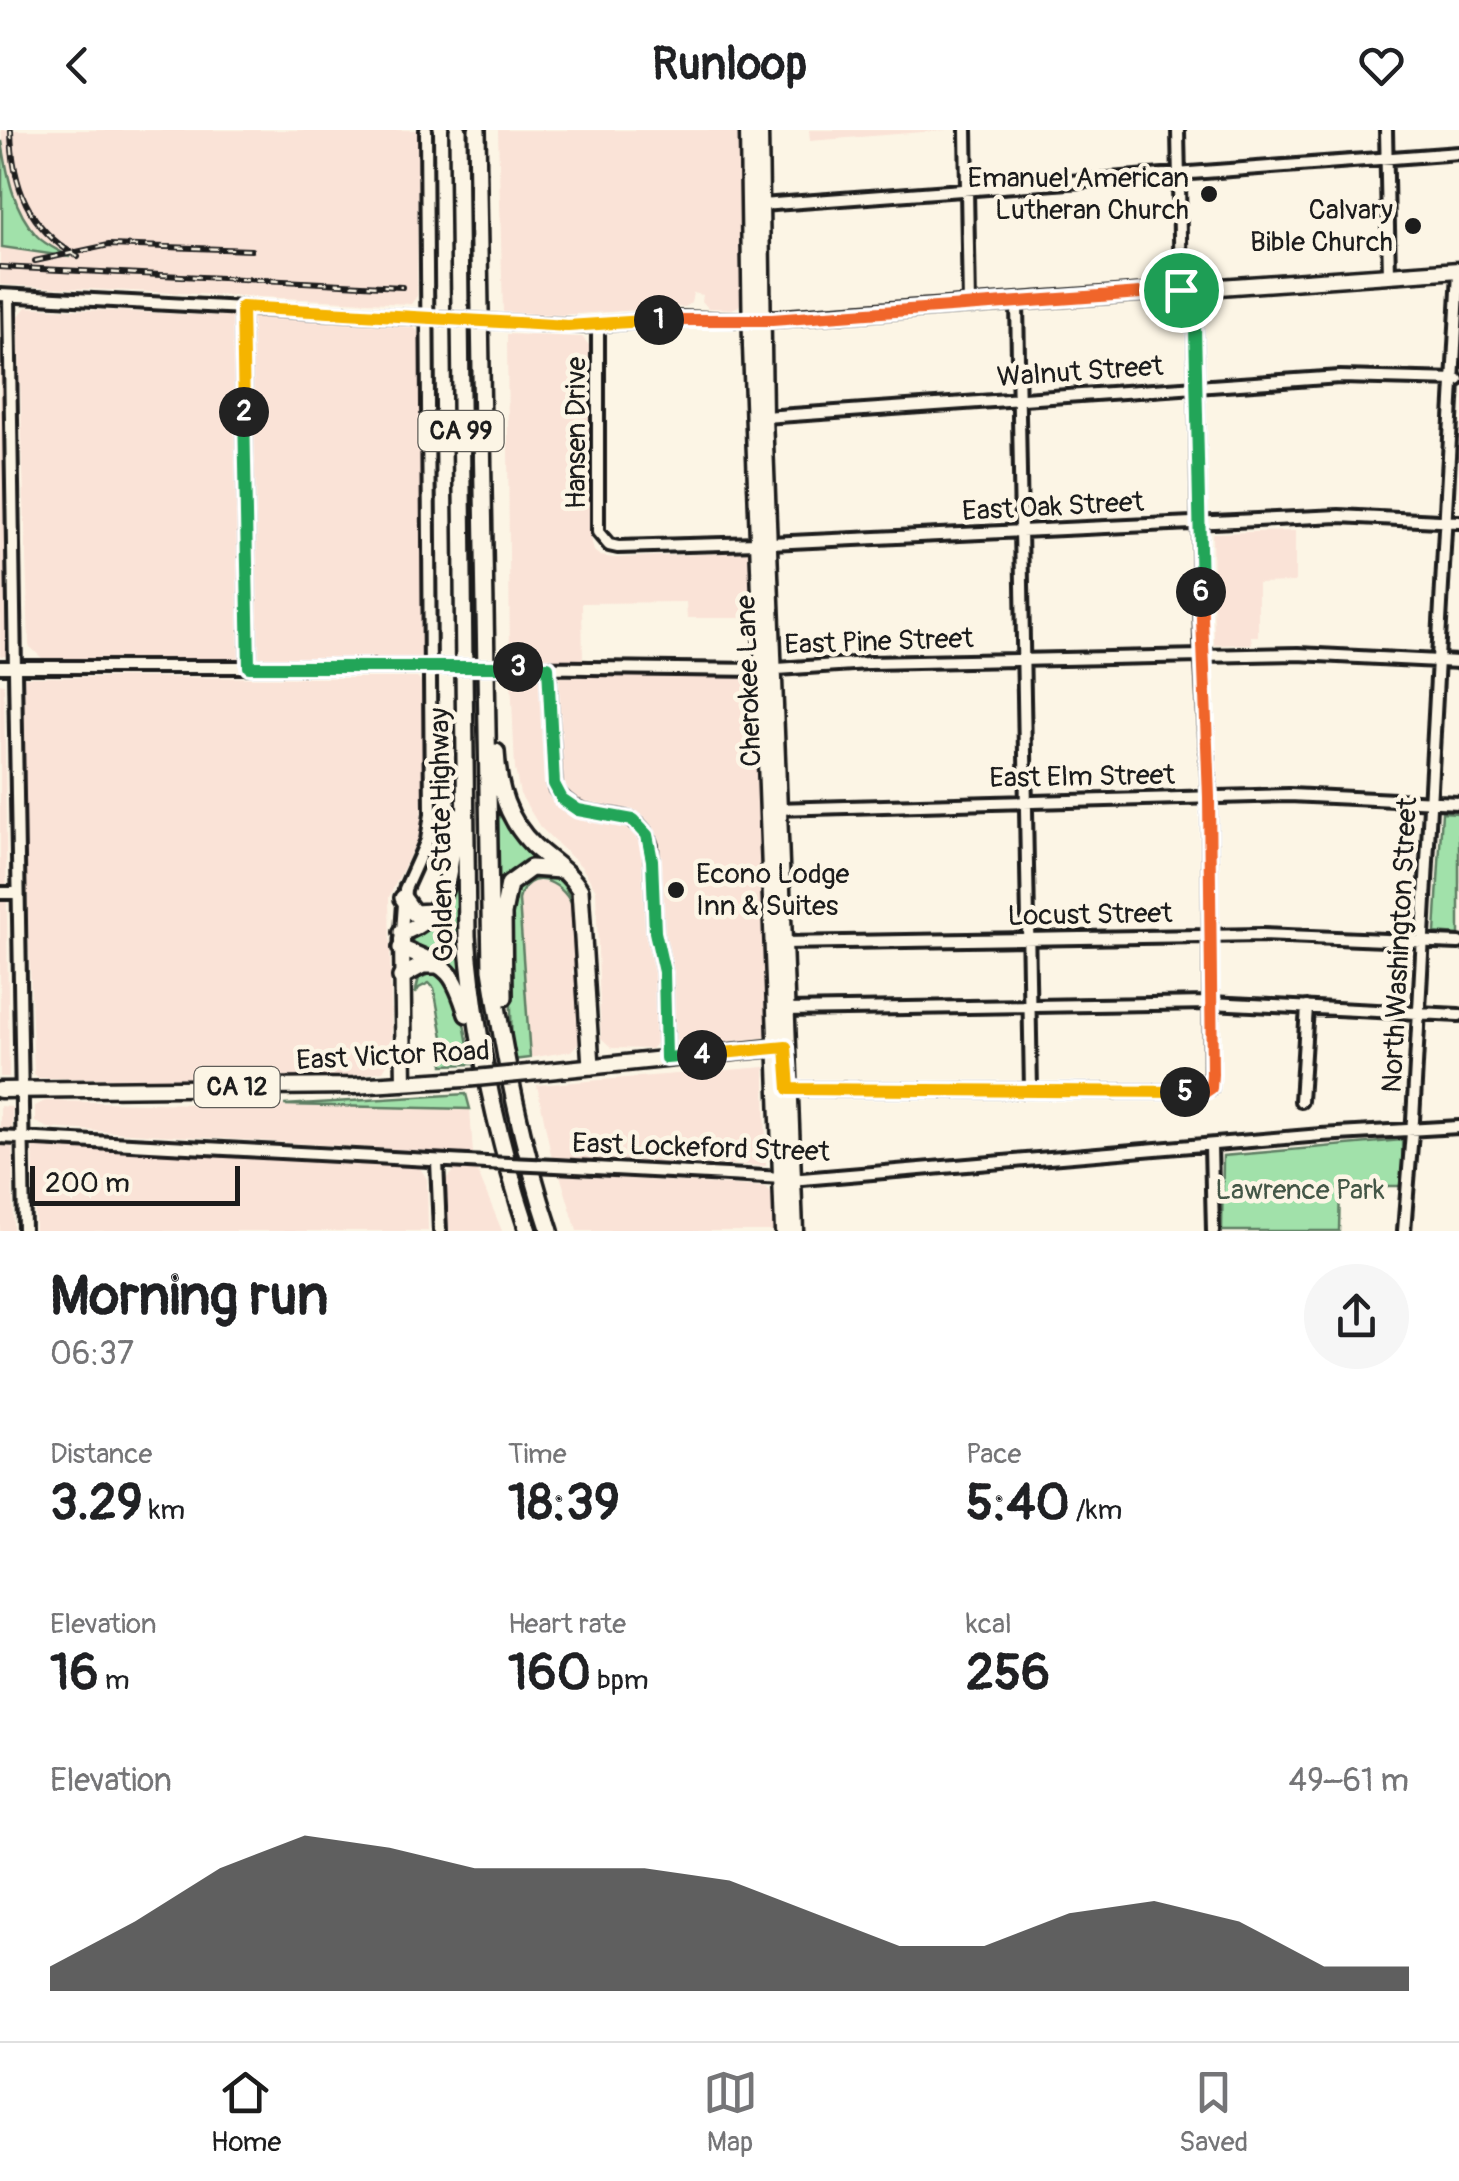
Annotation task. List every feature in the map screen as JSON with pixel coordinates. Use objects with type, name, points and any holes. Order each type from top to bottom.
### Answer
[{"type":"highway","name":"Golden State Highway","points":[[458,130],[466,936],[488,1085],[528,1231]]},
{"type":"highway","name":"Golden State Highway","points":[[477,130],[491,969],[526,1155],[550,1231]]},
{"type":"highway","points":[[484,674],[505,803],[533,845],[575,882],[581,900],[592,1066]]},
{"type":"highway","points":[[464,732],[446,886],[424,922],[402,940],[455,978],[488,1085]]},
{"type":"highway","points":[[506,1061],[502,949],[506,892],[514,878],[531,868],[563,870]]},
{"type":"highway","points":[[403,898],[414,914],[432,912]]},
{"type":"highway","points":[[402,977],[423,965],[441,966]]},
{"type":"main road","name":"Cherokee Lane","points":[[748,130],[782,1089],[787,1178],[795,1231]]},
{"type":"main road","name":"Cherokee Lane","points":[[760,130],[756,320],[764,417],[764,543]]},
{"type":"main road","points":[[756,320],[1459,271]]},
{"type":"main road","name":"Cherokee Lane","points":[[772,809],[785,1010],[781,1047]]},
{"type":"main road","points":[[402,940],[404,1083]]},
{"type":"main road","name":"East Victor Road","points":[[0,1090],[374,1085],[781,1047]]},
{"type":"main road","points":[[374,1085],[391,1073],[403,1054]]},
{"type":"main road","name":"Cherokee Lane","points":[[783,1231],[787,1178]]},
{"type":"street","points":[[402,940],[403,898],[430,827],[426,130]]},
{"type":"street","points":[[966,130],[970,306]]},
{"type":"street","points":[[782,1089],[1205,1092],[1211,1088],[1209,797],[1195,328],[1181,290],[1178,130]]},
{"type":"street","points":[[1386,130],[1389,275]]},
{"type":"street","points":[[761,205],[1459,154]]},
{"type":"street","name":"North Washington Street","points":[[1404,1231],[1438,660],[1453,521],[1459,271]]},
{"type":"street","points":[[24,1231],[16,667],[4,296],[598,326],[678,318],[756,320]]},
{"type":"street","points":[[1017,303],[1031,1091]]},
{"type":"street","points":[[242,307],[249,667]]},
{"type":"street","name":"Hansen Drive","points":[[598,326],[598,532],[603,540]]},
{"type":"street","name":"Walnut Street","points":[[764,417],[1340,376],[1457,380]]},
{"type":"street","name":"East Oak Street","points":[[603,540],[618,546],[764,543],[1339,516],[1453,521]]},
{"type":"street","name":"East Pine Street","points":[[0,667],[768,669],[1340,655],[1459,662]]},
{"type":"street","points":[[548,667],[555,788],[562,799],[578,810],[633,820],[641,826],[651,846],[655,932],[664,972],[666,1058]]},
{"type":"street","name":"East Elm Street","points":[[772,809],[1209,797],[1326,796],[1459,803]]},
{"type":"street","points":[[0,892],[18,892]]},
{"type":"street","name":"Locust Street","points":[[782,943],[1210,935],[1459,943]]},
{"type":"street","points":[[785,1010],[1210,1002],[1459,1015]]},
{"type":"street","points":[[1302,1101],[1308,1007]]},
{"type":"street","name":"East Lockeford Street","points":[[0,1138],[787,1178],[1459,1127]]},
{"type":"street","points":[[1211,1146],[1213,1231]]},
{"type":"street","points":[[437,1161],[440,1231]]},
{"type":"shaded area","points":[[1,130],[418,130],[417,296],[411,304],[0,285],[0,247],[67,256],[37,237],[23,214],[10,188]]},
{"type":"shaded area","points":[[498,130],[742,130],[743,298],[739,306],[708,308],[702,301],[703,295],[693,293],[691,303],[685,307],[561,315],[503,313]]},
{"type":"shaded area","points":[[809,130],[947,130],[810,141]]},
{"type":"shaded area","points":[[26,307],[412,325],[420,334],[425,652],[417,660],[43,659],[29,646],[18,317]]},
{"type":"shaded area","points":[[0,326],[10,656],[0,656]]},
{"type":"shaded area","points":[[507,334],[582,337],[589,345],[594,551],[614,558],[748,552],[753,618],[687,618],[686,602],[582,603],[583,662],[510,661]]},
{"type":"shaded area","points":[[1295,531],[1295,582],[1258,583],[1258,636],[1251,636],[1252,644],[1214,645],[1212,533]]},
{"type":"shaded area","points":[[19,677],[417,678],[425,686],[421,826],[389,897],[392,1056],[383,1071],[338,1079],[34,1075]]},
{"type":"shaded area","points":[[511,677],[750,677],[756,683],[769,1034],[763,1038],[685,1046],[675,1040],[657,1042],[651,1049],[612,1048],[601,1038],[596,890],[581,866],[540,827],[520,794],[515,769]]},
{"type":"shaded area","points":[[0,683],[4,684],[9,1077],[0,1077]]},
{"type":"shaded area","points":[[536,881],[557,884],[572,905],[577,961],[572,973],[578,975],[582,1039],[571,1051],[530,1058],[519,900],[527,885]]},
{"type":"shaded area","points":[[765,1067],[766,1166],[552,1159],[537,1085]]},
{"type":"shaded area","points":[[45,1101],[470,1109],[473,1154],[48,1128],[35,1122],[35,1106]]},
{"type":"shaded area","points":[[0,1106],[12,1107],[13,1231],[0,1231]]},
{"type":"shaded area","points":[[33,1143],[420,1168],[427,1179],[428,1231],[35,1231]]},
{"type":"shaded area","points":[[455,1169],[477,1170],[502,1231],[450,1231],[445,1215],[446,1179]]},
{"type":"shaded area","points":[[560,1175],[766,1187],[773,1195],[774,1231],[577,1231]]},
{"type":"green space","points":[[2,141],[9,179],[22,215],[40,239],[70,257],[2,247]]},
{"type":"green space","points":[[496,800],[500,800],[536,854],[497,913]]},
{"type":"green space","points":[[1442,812],[1459,813],[1459,935],[1435,933]]},
{"type":"green space","points":[[548,874],[564,886],[572,905],[560,889],[544,880],[529,883],[523,889],[519,900],[530,1058],[512,1060],[509,907],[521,882]]},
{"type":"green space","points":[[456,887],[464,973],[418,949],[411,939],[429,926],[451,888]]},
{"type":"green space","points":[[436,972],[452,988],[457,1000],[472,1064],[443,1065],[443,1037],[434,988],[429,983],[415,994],[419,978]]},
{"type":"green space","points":[[466,1094],[470,1109],[284,1105]]},
{"type":"green space","name":"Lawrence Park","points":[[1402,1140],[1403,1186],[1340,1186],[1339,1231],[1222,1231],[1223,1156]]},
{"type":"railway","points":[[11,130],[15,169],[26,204],[47,233],[78,257]]},
{"type":"railway","points":[[35,261],[109,245],[251,250]]},
{"type":"railway","points":[[0,267],[402,287]]},
{"type":"place","name":"Emanuel American Lutheran Church","points":[[1209,194]]},
{"type":"place","name":"Calvary Bible Church","points":[[1413,226]]},
{"type":"place","name":"Econo Lodge Inn & Suites","points":[[676,890]]},
{"type":"route","points":[[1181,290],[1195,328],[1201,640],[1209,797],[1212,1074],[1211,1088],[1205,1092],[789,1089],[786,1047],[666,1058],[664,972],[655,932],[651,846],[641,826],[633,820],[578,810],[562,799],[555,788],[548,667],[249,667],[242,307],[583,326],[678,318],[772,320],[1181,290]]}]
